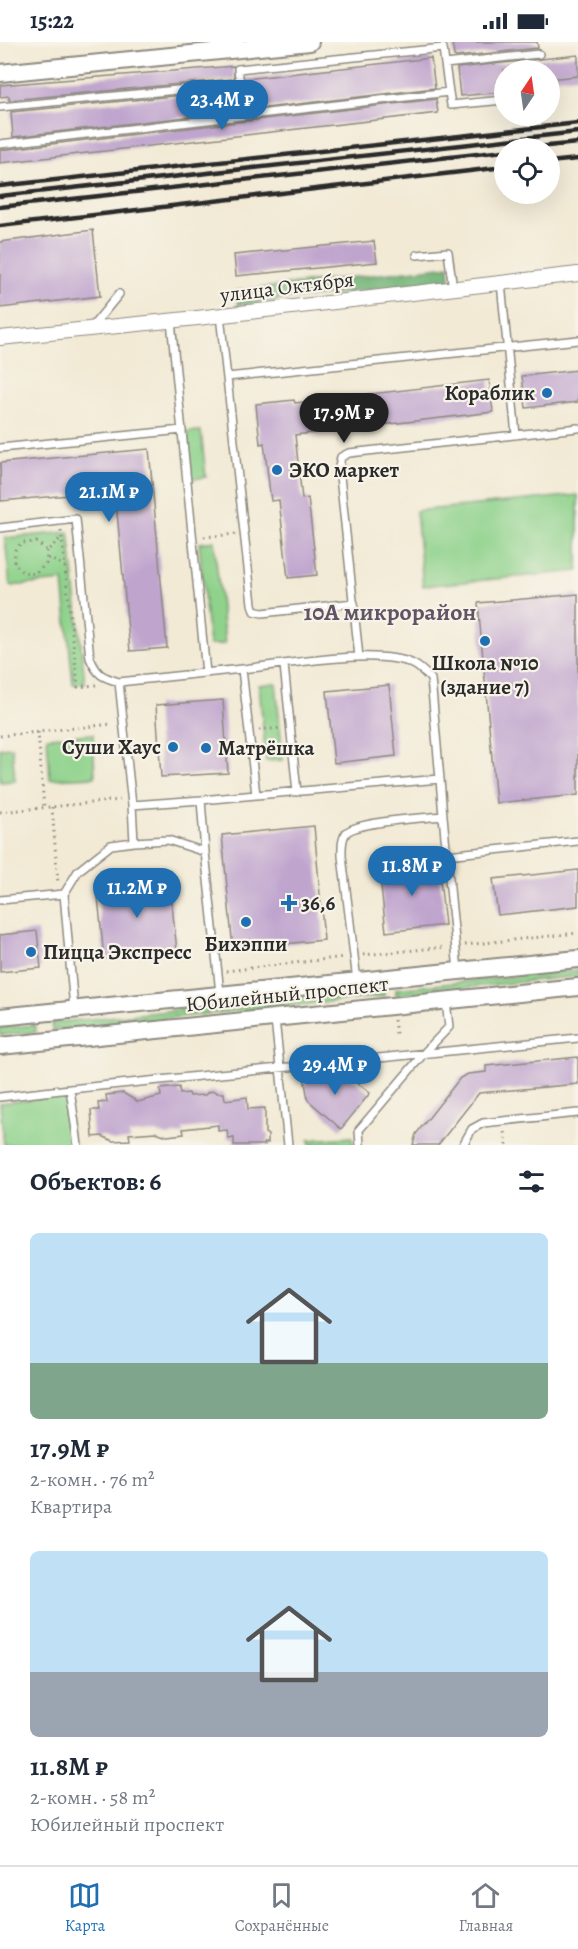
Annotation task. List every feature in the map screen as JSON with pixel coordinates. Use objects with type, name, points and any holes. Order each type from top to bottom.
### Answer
[{"type":"street","points":[[0,73],[310,42]]},
{"type":"street","name":"улица Октября","points":[[0,338],[171,321],[578,274]]},
{"type":"street","name":"Юбилейный проспект","points":[[0,1017],[578,959]]},
{"type":"street","name":"Юбилейный проспект","points":[[0,1046],[578,987]]},
{"type":"lane","points":[[243,116],[238,69],[443,48],[451,105],[494,101]]},
{"type":"lane","points":[[445,64],[539,54]]},
{"type":"lane","points":[[0,107],[240,84]]},
{"type":"lane","points":[[0,144],[449,92]]},
{"type":"lane","points":[[417,255],[448,252],[453,289]]},
{"type":"lane","points":[[501,283],[516,435]]},
{"type":"lane","points":[[90,329],[119,294]]},
{"type":"lane","points":[[220,315],[254,611],[262,613],[354,603]]},
{"type":"lane","points":[[171,321],[206,673]]},
{"type":"lane","points":[[227,377],[578,339]]},
{"type":"lane","points":[[359,657],[339,467],[341,457],[349,453],[578,428]]},
{"type":"lane","points":[[0,448],[182,430]]},
{"type":"lane","points":[[0,528],[76,519],[90,658],[94,668],[101,676],[119,682],[359,657],[414,660],[431,680],[458,971]]},
{"type":"lane","points":[[284,665],[297,792]]},
{"type":"lane","points":[[242,669],[256,795]]},
{"type":"lane","points":[[119,682],[134,842]]},
{"type":"lane","points":[[131,802],[201,800],[440,779]]},
{"type":"lane","points":[[201,800],[220,995]]},
{"type":"lane","points":[[357,981],[342,856],[345,834],[352,828],[365,825],[443,816]]},
{"type":"lane","points":[[74,1009],[61,894],[78,871],[111,845],[168,840],[206,852]]},
{"type":"lane","points":[[447,855],[578,841]]},
{"type":"lane","points":[[0,900],[61,894]]},
{"type":"lane","points":[[360,1145],[359,1130],[449,1027],[446,1000]]},
{"type":"lane","points":[[275,1018],[288,1145]]},
{"type":"lane","points":[[0,1097],[578,1038]]},
{"type":"lane","points":[[70,1089],[78,1145]]},
{"type":"lane","points":[[463,1145],[472,1129],[483,1123],[578,1113]]},
{"type":"path","points":[[193,538],[244,533]]},
{"type":"path","points":[[47,551],[62,537]]},
{"type":"path","points":[[25,542],[37,542],[47,551],[48,558],[44,568],[35,574],[28,575],[18,569],[13,560],[15,550],[25,542]]},
{"type":"path","points":[[48,558],[65,566]]},
{"type":"path","points":[[0,736],[123,723]]},
{"type":"path","points":[[249,730],[290,728]]},
{"type":"path","points":[[38,732],[44,808]]},
{"type":"path","points":[[0,812],[131,802]]},
{"type":"path","points":[[52,807],[61,894]]},
{"type":"path","points":[[218,972],[578,933]]},
{"type":"green space","points":[[449,266],[450,281],[238,305],[237,291]]},
{"type":"green space","points":[[201,431],[206,477],[192,479],[187,432]]},
{"type":"green space","points":[[578,495],[578,571],[423,586],[416,511]]},
{"type":"green space","points":[[69,532],[85,683],[73,684],[63,581],[10,586],[5,538]]},
{"type":"green space","points":[[214,541],[225,644],[209,645],[199,543]]},
{"type":"green space","points":[[276,683],[283,760],[266,761],[259,685]]},
{"type":"green space","points":[[93,734],[95,777],[50,779],[47,737]]},
{"type":"green space","points":[[12,747],[15,781],[0,782],[0,748]]},
{"type":"green space","points":[[578,970],[578,976],[396,995],[396,989]]},
{"type":"green space","points":[[383,989],[384,996],[52,1030],[52,1023]]},
{"type":"green space","points":[[35,1025],[36,1032],[0,1035],[0,1028]]},
{"type":"green space","points":[[66,1095],[72,1145],[4,1145],[0,1103]]},
{"type":"green space","points":[[352,1137],[353,1145],[310,1145],[309,1140]]},
{"type":"building","points":[[452,42],[537,42],[538,48],[456,57]]},
{"type":"building","points":[[578,55],[578,76],[560,78],[560,60],[531,60]]},
{"type":"building","points":[[431,58],[435,88],[248,110],[245,79]]},
{"type":"building","points":[[494,64],[494,93],[460,96],[457,68]]},
{"type":"building","points":[[234,66],[234,79],[9,100],[9,96],[0,97],[0,85]]},
{"type":"building","points":[[235,90],[237,111],[13,137],[11,112]]},
{"type":"building","points":[[436,99],[438,113],[0,163],[0,150]]},
{"type":"building","points":[[93,230],[100,296],[0,308],[0,242]]},
{"type":"building","points":[[374,241],[377,262],[236,276],[234,255]]},
{"type":"building","points":[[578,370],[578,402],[526,408],[522,376]]},
{"type":"building","points":[[489,380],[493,412],[295,435],[302,499],[308,498],[317,575],[288,578],[279,500],[271,501],[264,443],[260,444],[256,404],[294,400],[295,403]]},
{"type":"building","points":[[149,449],[167,648],[130,651],[115,491],[1,501],[0,463]]},
{"type":"building","points":[[578,594],[578,795],[496,803],[478,603]]},
{"type":"building","points":[[389,685],[396,756],[334,763],[327,691]]},
{"type":"building","points":[[223,700],[228,773],[161,777],[156,705]]},
{"type":"building","points":[[314,826],[324,940],[233,949],[222,835]]},
{"type":"building","points":[[438,861],[445,925],[386,932],[379,868]]},
{"type":"building","points":[[578,870],[578,906],[498,915],[493,879]]},
{"type":"building","points":[[169,878],[177,951],[104,959],[97,886]]},
{"type":"building","points":[[37,931],[41,968],[0,972],[0,935]]},
{"type":"building","points":[[578,1057],[578,1084],[479,1093],[438,1145],[413,1145],[416,1134],[460,1078],[468,1074],[486,1072],[486,1066]]},
{"type":"building","points":[[342,1071],[370,1093],[341,1129],[308,1100],[304,1076]]},
{"type":"building","points":[[179,1087],[180,1094],[205,1095],[214,1091],[224,1093],[225,1100],[247,1097],[248,1109],[265,1108],[265,1133],[268,1135],[268,1143],[264,1143],[265,1145],[234,1145],[234,1138],[228,1139],[227,1130],[218,1131],[218,1125],[183,1129],[184,1134],[167,1136],[156,1132],[129,1134],[130,1140],[113,1141],[102,1136],[93,1137],[91,1110],[99,1110],[98,1103],[107,1102],[106,1095],[123,1093],[138,1102],[161,1096],[160,1089]]},
{"type":"railway","points":[[0,186],[578,123]]},
{"type":"railway","points":[[0,196],[578,132]]},
{"type":"railway","points":[[560,145],[578,143]]},
{"type":"railway","points":[[0,207],[494,152]]},
{"type":"railway","points":[[560,161],[578,159]]},
{"type":"railway","points":[[0,226],[494,168]]},
{"type":"place","name":"Кораблик","points":[[547,393]]},
{"type":"place","name":"ЭКО маркет","points":[[277,470]]},
{"type":"place","name":"Школа №10 (здание 7)","points":[[485,641]]},
{"type":"place","name":"Суши Хаус","points":[[173,747]]},
{"type":"place","name":"Матрёшка","points":[[206,748]]},
{"type":"place","name":"36,6","points":[[289,903]]},
{"type":"place","name":"Бихэппи","points":[[246,922]]},
{"type":"place","name":"Пицца Экспресс","points":[[31,952]]},
{"type":"district","name":"10А микрорайон","points":[[390,612]]}]
